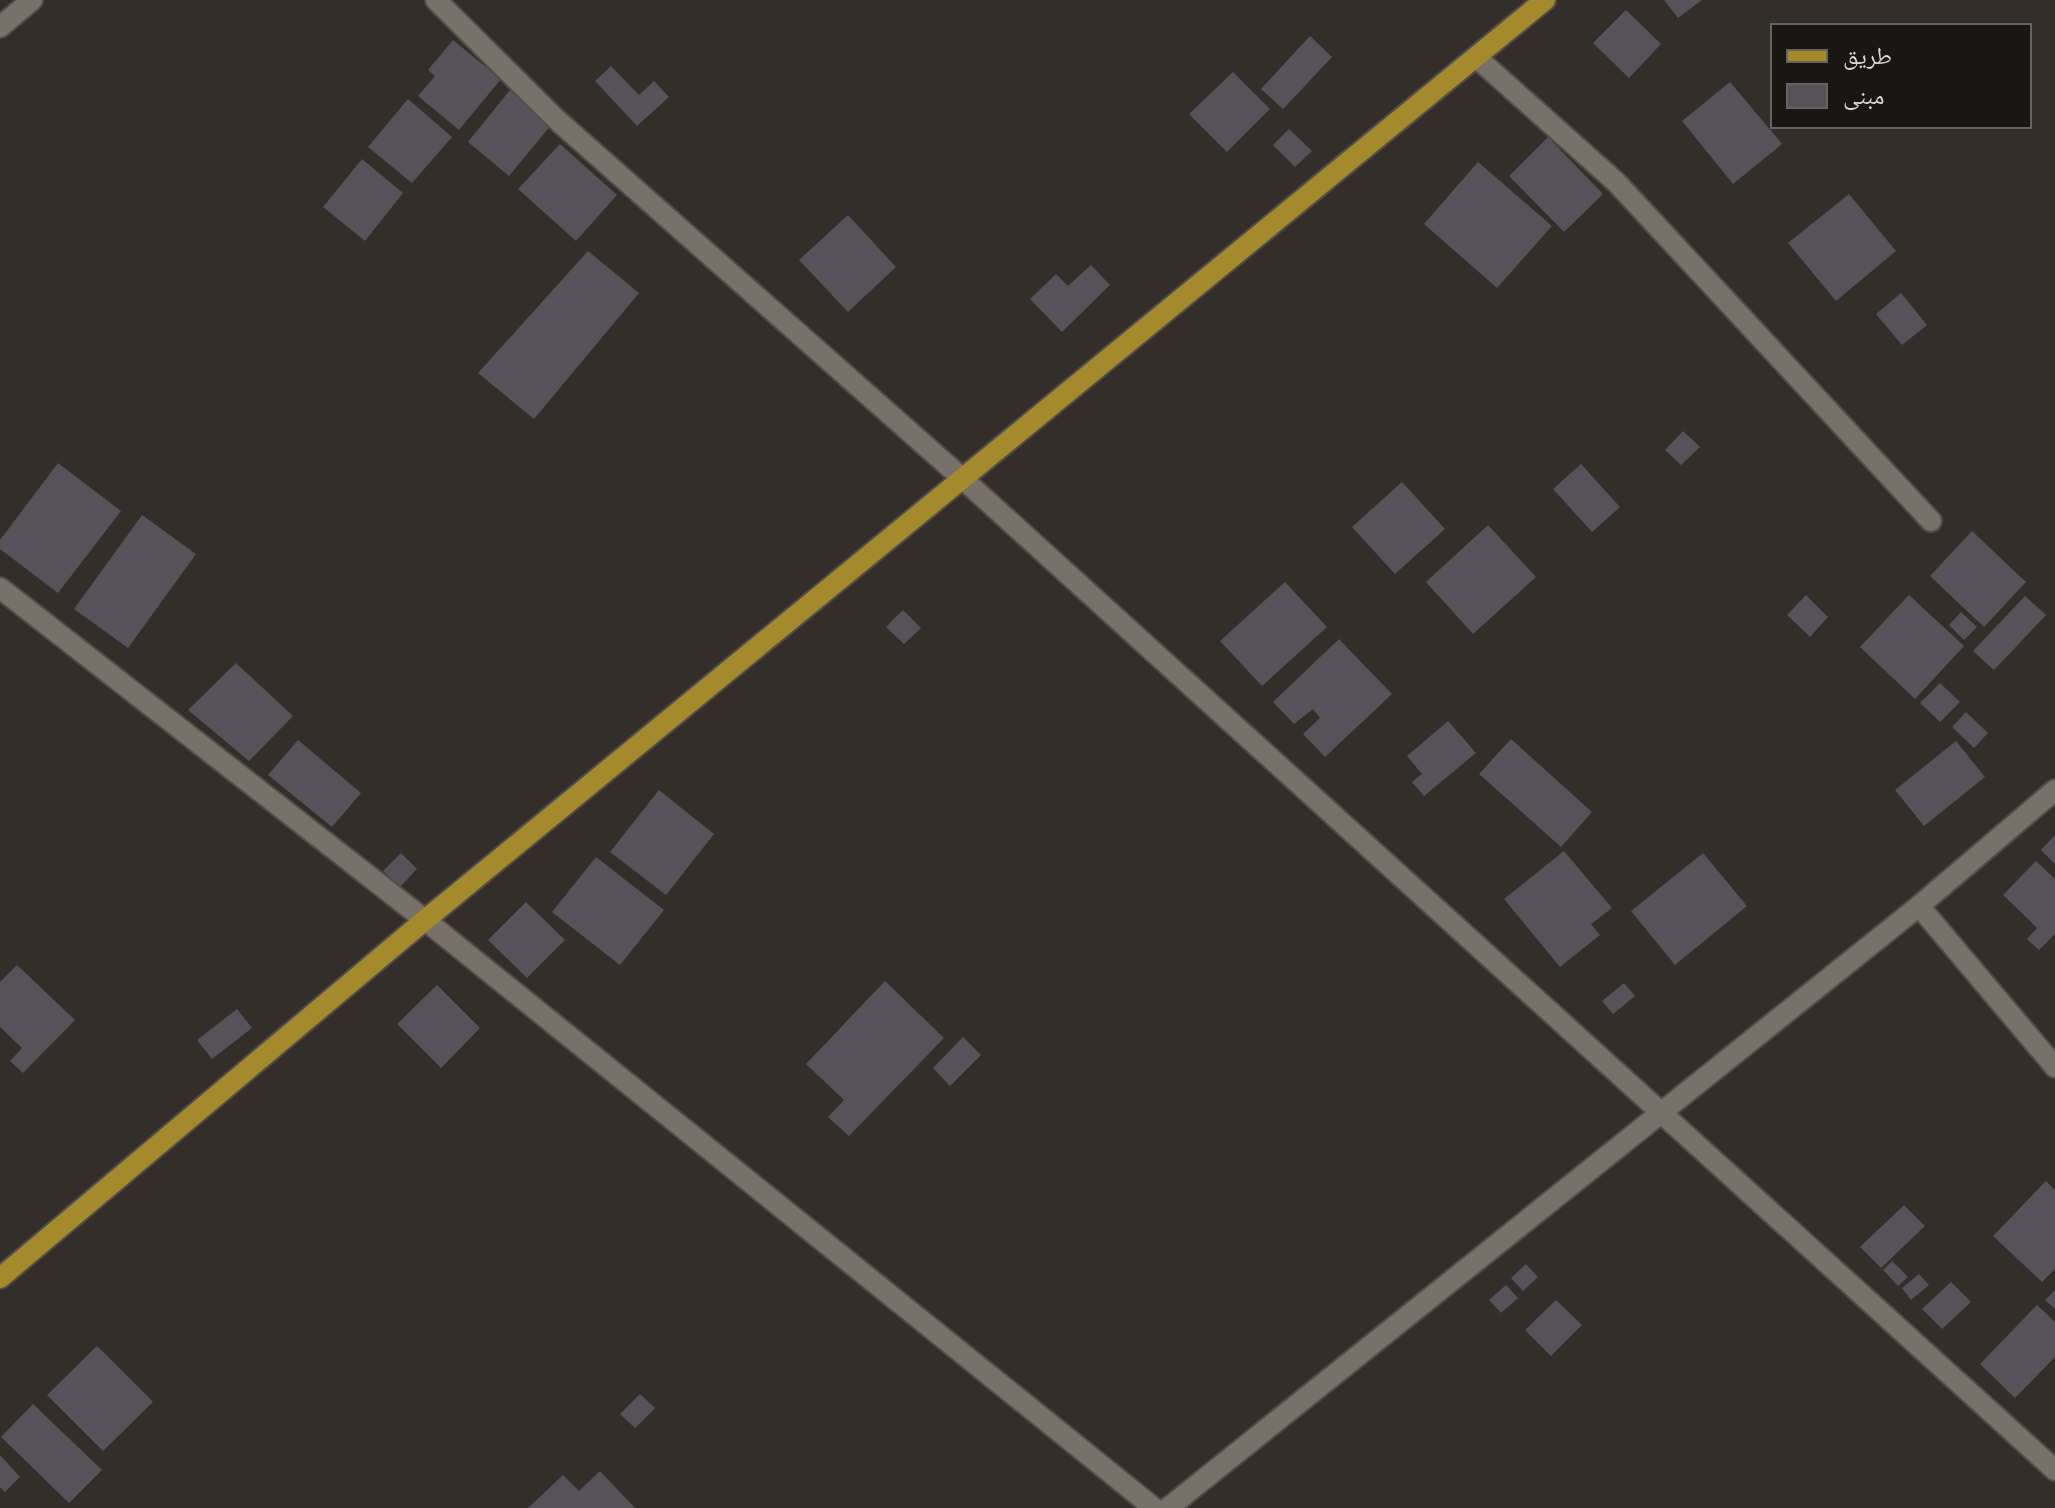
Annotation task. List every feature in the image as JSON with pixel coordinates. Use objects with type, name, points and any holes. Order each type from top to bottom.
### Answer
[{"type":"main road","points":[[0,1278],[425,920],[1545,0]]},
{"type":"street","points":[[0,27],[32,0]]},
{"type":"street","points":[[436,0],[556,119],[963,479],[1660,1115],[2055,1470]]},
{"type":"street","points":[[1476,57],[1616,182],[1931,521]]},
{"type":"street","points":[[0,588],[425,920],[1154,1508]]},
{"type":"street","points":[[1168,1508],[1919,906],[2055,790]]},
{"type":"street","points":[[1919,906],[2055,1067]]},
{"type":"building","points":[[1664,0],[1702,0],[1678,18]]},
{"type":"building","points":[[1626,10],[1661,44],[1629,78],[1593,43]]},
{"type":"building","points":[[1310,36],[1332,57],[1283,109],[1261,89]]},
{"type":"building","points":[[453,40],[501,79],[459,130],[418,96],[435,76],[428,70]]},
{"type":"building","points":[[611,66],[639,95],[654,81],[669,97],[637,126],[595,81]]},
{"type":"building","points":[[1233,72],[1270,109],[1227,152],[1189,114]]},
{"type":"building","points":[[1730,82],[1782,144],[1733,184],[1682,121]]},
{"type":"building","points":[[510,90],[552,124],[509,176],[468,142]]},
{"type":"building","points":[[408,99],[452,137],[412,183],[368,147]]},
{"type":"building","points":[[1289,129],[1312,151],[1295,167],[1273,145]]},
{"type":"building","points":[[1548,137],[1603,194],[1564,232],[1509,176]]},
{"type":"building","points":[[560,144],[617,195],[576,241],[518,189]]},
{"type":"building","points":[[362,159],[403,193],[365,241],[323,207]]},
{"type":"building","points":[[1478,162],[1552,226],[1497,288],[1424,224]]},
{"type":"building","points":[[1849,194],[1896,251],[1836,301],[1788,243]]},
{"type":"building","points":[[848,215],[896,267],[848,312],[799,260]]},
{"type":"building","points":[[588,251],[639,293],[534,419],[478,373]]},
{"type":"building","points":[[1091,265],[1110,285],[1062,332],[1030,299],[1056,274],[1068,286]]},
{"type":"building","points":[[1901,293],[1927,325],[1902,345],[1876,314]]},
{"type":"building","points":[[1683,431],[1700,447],[1681,465],[1665,450]]},
{"type":"building","points":[[58,463],[121,511],[58,593],[0,549],[0,540]]},
{"type":"building","points":[[1581,464],[1620,507],[1592,532],[1553,489]]},
{"type":"building","points":[[1402,482],[1445,529],[1395,574],[1352,527]]},
{"type":"building","points":[[142,515],[196,554],[128,648],[74,609]]},
{"type":"building","points":[[1488,525],[1536,577],[1473,634],[1426,582]]},
{"type":"building","points":[[1972,531],[2026,582],[1984,627],[1930,576]]},
{"type":"building","points":[[1285,582],[1327,627],[1262,686],[1220,641]]},
{"type":"building","points":[[1806,595],[1828,617],[1810,637],[1787,615]]},
{"type":"building","points":[[1909,595],[1964,646],[1915,699],[1860,647]]},
{"type":"building","points":[[2025,596],[2046,615],[1994,670],[1973,651]]},
{"type":"building","points":[[903,610],[921,628],[904,644],[886,627]]},
{"type":"building","points":[[1961,612],[1977,627],[1964,640],[1949,625]]},
{"type":"building","points":[[1339,639],[1392,694],[1325,757],[1303,734],[1320,718],[1313,709],[1294,724],[1273,702]]},
{"type":"building","points":[[236,663],[293,716],[249,761],[188,710]]},
{"type":"building","points":[[1940,683],[1960,702],[1940,722],[1920,703]]},
{"type":"building","points":[[1966,712],[1988,733],[1974,748],[1952,727]]},
{"type":"building","points":[[1448,721],[1476,753],[1424,796],[1412,782],[1422,774],[1407,756]]},
{"type":"building","points":[[1511,739],[1592,812],[1561,847],[1479,774]]},
{"type":"building","points":[[298,740],[361,793],[332,827],[268,775]]},
{"type":"building","points":[[1956,741],[1985,777],[1924,826],[1895,790]]},
{"type":"building","points":[[659,790],[714,834],[666,895],[610,852]]},
{"type":"building","points":[[2055,835],[2055,864],[2041,850]]},
{"type":"building","points":[[1564,851],[1612,908],[1591,924],[1600,935],[1560,967],[1504,899]]},
{"type":"building","points":[[401,853],[417,869],[400,887],[383,871]]},
{"type":"building","points":[[1703,853],[1747,906],[1675,965],[1631,911]]},
{"type":"building","points":[[596,857],[664,910],[620,965],[552,912]]},
{"type":"building","points":[[2036,861],[2055,879],[2055,934],[2039,950],[2027,939],[2037,928],[2003,895]]},
{"type":"building","points":[[526,902],[565,940],[527,978],[488,940]]},
{"type":"building","points":[[17,965],[75,1020],[23,1073],[10,1061],[22,1048],[0,1027],[0,982]]},
{"type":"building","points":[[885,981],[944,1038],[849,1136],[828,1117],[844,1100],[806,1064]]},
{"type":"building","points":[[1624,983],[1635,996],[1613,1014],[1602,1001]]},
{"type":"building","points":[[437,985],[480,1028],[441,1068],[397,1024]]},
{"type":"building","points":[[237,1009],[252,1028],[212,1059],[197,1040]]},
{"type":"building","points":[[963,1037],[981,1055],[950,1086],[933,1068]]},
{"type":"building","points":[[2046,1181],[2055,1190],[2055,1269],[2042,1282],[1993,1236]]},
{"type":"building","points":[[1904,1205],[1925,1226],[1881,1268],[1860,1247]]},
{"type":"building","points":[[1892,1261],[1908,1277],[1898,1286],[1883,1270]]},
{"type":"building","points":[[1526,1264],[1538,1277],[1523,1291],[1511,1278]]},
{"type":"building","points":[[1919,1274],[1929,1285],[1911,1300],[1902,1288]]},
{"type":"building","points":[[1951,1282],[1971,1302],[1942,1329],[1922,1309]]},
{"type":"building","points":[[1506,1285],[1518,1298],[1501,1313],[1489,1300]]},
{"type":"building","points":[[2055,1290],[2055,1309],[2045,1300]]},
{"type":"building","points":[[1556,1300],[1582,1325],[1551,1356],[1525,1330]]},
{"type":"building","points":[[2037,1305],[2055,1322],[2055,1357],[2015,1398],[1980,1364]]},
{"type":"building","points":[[97,1346],[153,1402],[103,1451],[47,1395]]},
{"type":"building","points":[[640,1394],[655,1408],[635,1428],[620,1414]]},
{"type":"building","points":[[33,1404],[102,1470],[69,1503],[1,1437]]},
{"type":"building","points":[[0,1455],[20,1477],[5,1492],[0,1487]]},
{"type":"building","points":[[600,1471],[635,1508],[528,1508],[563,1475],[579,1491]]}]
